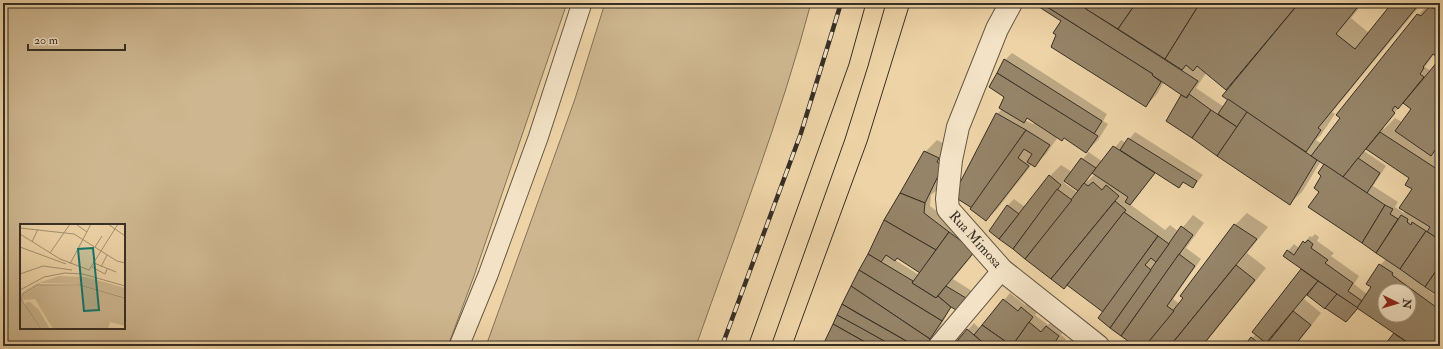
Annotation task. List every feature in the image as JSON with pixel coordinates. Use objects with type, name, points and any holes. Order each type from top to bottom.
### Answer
[{"type":"street","name":"Rua Mimosa","points":[[1011,3],[997,29],[958,127],[951,160],[947,200],[948,209],[1002,270],[1089,344]]},
{"type":"lane","points":[[459,346],[494,261],[538,138],[582,3]]},
{"type":"lane","points":[[938,346],[1002,270]]},
{"type":"shaded area","points":[[3,3],[567,3],[474,276],[448,346],[3,346]]},
{"type":"shaded area","points":[[605,3],[811,3],[772,133],[696,346],[486,346],[575,99]]},
{"type":"building","points":[[1037,3],[1041,3],[1153,74],[1152,75],[1161,82],[1146,107],[1051,47],[1056,35],[1053,33],[1061,21],[1036,5]]},
{"type":"building","points":[[1041,3],[1077,3],[1198,81],[1186,98],[1152,75],[1153,74]]},
{"type":"building","points":[[1090,3],[1136,3],[1118,29],[1086,9]]},
{"type":"building","points":[[1136,3],[1200,3],[1165,59],[1118,29]]},
{"type":"building","points":[[1200,3],[1299,3],[1226,90],[1197,66],[1193,71],[1186,65],[1182,70],[1165,59]]},
{"type":"building","points":[[1299,3],[1361,3],[1336,34],[1355,49],[1392,3],[1420,3],[1318,128],[1321,130],[1306,152],[1222,96]]},
{"type":"building","points":[[1430,6],[1440,13],[1440,58],[1439,59],[1433,54],[1423,67],[1424,68],[1420,74],[1424,77],[1398,109],[1395,106],[1392,110],[1395,113],[1343,177],[1311,156],[1340,118],[1336,115],[1417,14],[1421,16]]},
{"type":"building","points":[[1004,59],[1102,121],[1094,134],[997,73]]},
{"type":"building","points":[[1438,61],[1440,62],[1440,143],[1431,156],[1395,131],[1411,109],[1403,103]]},
{"type":"building","points":[[997,73],[1098,136],[1086,153],[1064,138],[1062,141],[1027,118],[1024,123],[999,108],[1004,97],[989,87]]},
{"type":"building","points":[[1189,94],[1211,110],[1192,138],[1166,121],[1181,95],[1187,98]]},
{"type":"building","points":[[1228,99],[1247,112],[1237,127],[1218,114]]},
{"type":"building","points":[[1211,110],[1237,127],[1217,156],[1192,138]]},
{"type":"building","points":[[1247,112],[1317,160],[1290,205],[1217,156]]},
{"type":"building","points":[[996,113],[1026,130],[972,208],[953,196]]},
{"type":"building","points":[[1026,130],[1050,145],[1035,167],[1027,162],[1032,154],[1024,149],[1018,158],[1029,166],[986,221],[970,209]]},
{"type":"building","points":[[1380,132],[1440,171],[1440,240],[1427,232],[1430,227],[1399,208],[1412,189],[1405,185],[1409,178],[1366,149]]},
{"type":"building","points":[[1128,138],[1197,181],[1193,188],[1183,182],[1179,188],[1120,150]]},
{"type":"building","points":[[1113,146],[1155,173],[1130,205],[1125,202],[1128,197],[1092,173]]},
{"type":"building","points":[[924,151],[939,158],[937,162],[943,166],[925,203],[900,193]]},
{"type":"building","points":[[1081,158],[1096,168],[1078,191],[1064,181]]},
{"type":"building","points":[[1358,158],[1380,173],[1367,193],[1343,177]]},
{"type":"building","points":[[1324,164],[1385,205],[1362,243],[1308,207],[1319,192],[1314,188],[1321,176],[1318,173]]},
{"type":"building","points":[[1049,175],[1061,185],[1013,249],[999,239]]},
{"type":"building","points":[[1093,182],[1102,190],[1106,185],[1119,196],[1051,279],[1025,259],[1084,183],[1088,186]]},
{"type":"building","points":[[1057,189],[1072,200],[1025,259],[1013,249]]},
{"type":"building","points":[[900,193],[925,203],[924,213],[949,232],[936,250],[884,220]]},
{"type":"building","points":[[1115,201],[1126,210],[1064,289],[1051,279]]},
{"type":"building","points":[[1007,205],[1019,214],[999,239],[989,231]]},
{"type":"building","points":[[1385,205],[1393,209],[1390,214],[1398,219],[1376,253],[1362,243]]},
{"type":"building","points":[[1124,212],[1158,236],[1103,312],[1067,285]]},
{"type":"building","points":[[1401,215],[1408,219],[1407,222],[1411,225],[1412,222],[1426,231],[1400,269],[1376,253]]},
{"type":"building","points":[[884,220],[936,250],[920,273],[897,258],[895,261],[886,255],[881,262],[868,254]]},
{"type":"building","points":[[1234,224],[1257,239],[1170,346],[1145,346],[1183,298],[1180,296]]},
{"type":"building","points":[[1181,226],[1193,235],[1121,336],[1110,328]]},
{"type":"building","points":[[1426,231],[1440,240],[1440,265],[1425,287],[1400,269]]},
{"type":"building","points":[[949,232],[975,251],[936,298],[912,283]]},
{"type":"building","points":[[1158,236],[1169,244],[1156,262],[1151,258],[1145,265],[1151,270],[1110,328],[1098,318]]},
{"type":"building","points":[[1308,240],[1313,244],[1311,248],[1328,260],[1325,263],[1353,283],[1348,291],[1362,301],[1357,308],[1283,256],[1287,250],[1294,255],[1303,241],[1305,243]]},
{"type":"building","points":[[868,254],[913,281],[912,283],[936,298],[938,296],[951,307],[942,321],[859,270]]},
{"type":"building","points":[[1179,254],[1195,266],[1167,306],[1174,311],[1145,346],[1135,346],[1121,336]]},
{"type":"building","points":[[1379,264],[1393,273],[1392,275],[1403,283],[1377,283],[1377,322],[1357,308],[1371,287],[1366,284]]},
{"type":"building","points":[[1236,265],[1255,280],[1202,346],[1170,346]]},
{"type":"building","points":[[1440,265],[1440,297],[1425,287]]},
{"type":"building","points":[[1301,269],[1318,281],[1266,343],[1252,332]]},
{"type":"building","points":[[859,270],[942,321],[930,339],[851,286]]},
{"type":"building","points":[[1318,281],[1337,294],[1325,309],[1307,295]]},
{"type":"building","points":[[851,286],[930,339],[927,346],[915,346],[842,304]]},
{"type":"building","points":[[946,286],[966,298],[958,311],[938,296]]},
{"type":"building","points":[[1417,293],[1440,310],[1440,346],[1413,346],[1379,323],[1417,323]]},
{"type":"building","points":[[1337,294],[1358,308],[1346,322],[1325,308]]},
{"type":"building","points":[[1003,299],[1018,311],[1021,307],[1033,317],[1012,346],[982,325]]},
{"type":"building","points":[[842,304],[915,346],[893,346],[837,315]]},
{"type":"building","points":[[1293,311],[1311,325],[1294,346],[1265,346]]},
{"type":"building","points":[[837,315],[893,346],[872,346],[833,324]]},
{"type":"building","points":[[1029,322],[1041,332],[1046,326],[1059,336],[1055,342],[1060,346],[1012,346]]},
{"type":"building","points":[[833,324],[872,346],[823,345]]},
{"type":"building","points":[[982,325],[1012,346],[1007,346],[1002,342],[1000,346],[987,346],[974,335]]},
{"type":"building","points":[[967,329],[974,335],[987,346],[954,345]]},
{"type":"building","points":[[1394,333],[1413,346],[1390,346],[1386,343]]},
{"type":"building","points":[[1251,337],[1262,346],[1244,346]]},
{"type":"tram line","points":[[748,346],[849,64],[866,3]]},
{"type":"tram line","points":[[771,346],[845,139],[886,3]]},
{"type":"tram line","points":[[792,346],[867,142],[910,3]]},
{"type":"railway","points":[[722,346],[801,133],[841,3]]}]
